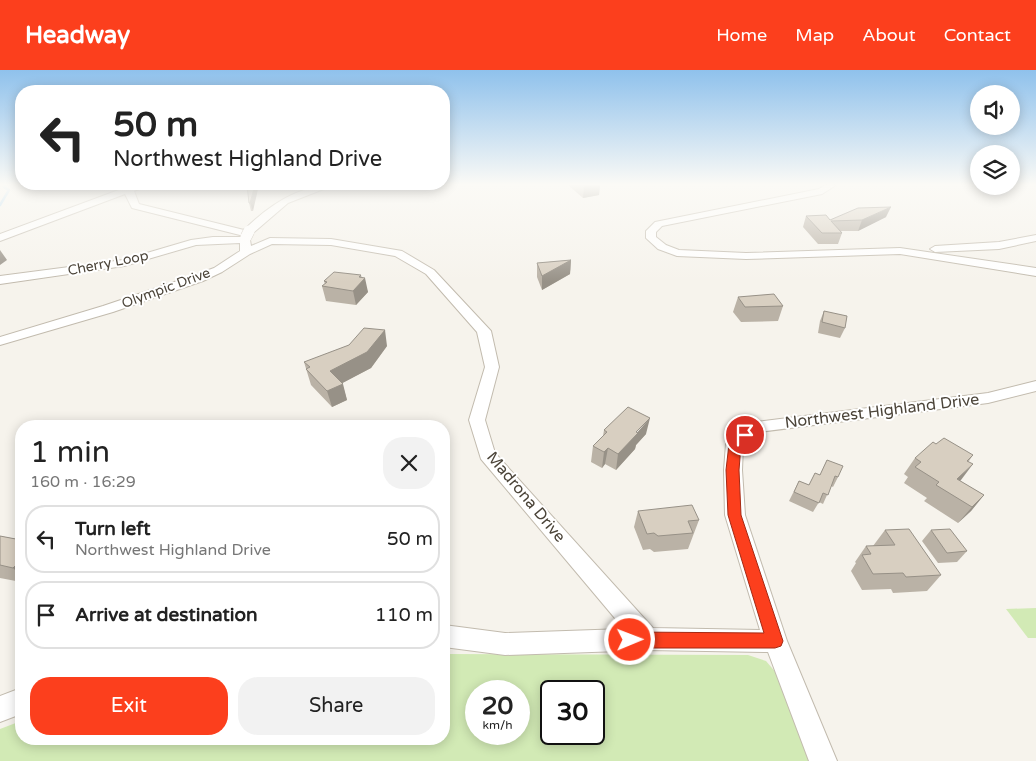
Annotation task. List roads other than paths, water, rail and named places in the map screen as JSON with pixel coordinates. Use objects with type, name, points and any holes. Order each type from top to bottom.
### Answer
[{"type":"street","points":[[0,238],[53,217]]},
{"type":"street","points":[[178,217],[270,241]]},
{"type":"street","name":"Olympic Drive","points":[[0,341],[108,309],[218,270],[269,217]]},
{"type":"street","points":[[692,217],[658,224],[652,231],[651,238],[662,247],[677,253],[746,256],[986,247],[1024,242],[1036,238]]},
{"type":"street","name":"Cherry Loop","points":[[0,280],[124,263],[195,242],[229,239],[246,240]]},
{"type":"street","name":"Madrona Drive","points":[[246,240],[331,242],[398,252],[430,272],[484,331],[492,367],[477,420],[488,454],[648,639]]},
{"type":"street","points":[[900,251],[1036,272]]},
{"type":"street","name":"Northwest Highland Drive","points":[[823,761],[775,641],[734,515],[732,470],[735,444],[754,427],[988,398],[1036,386]]},
{"type":"street","points":[[450,637],[505,644],[648,639],[775,641]]},
{"type":"street","points":[[0,709],[15,703]]}]
